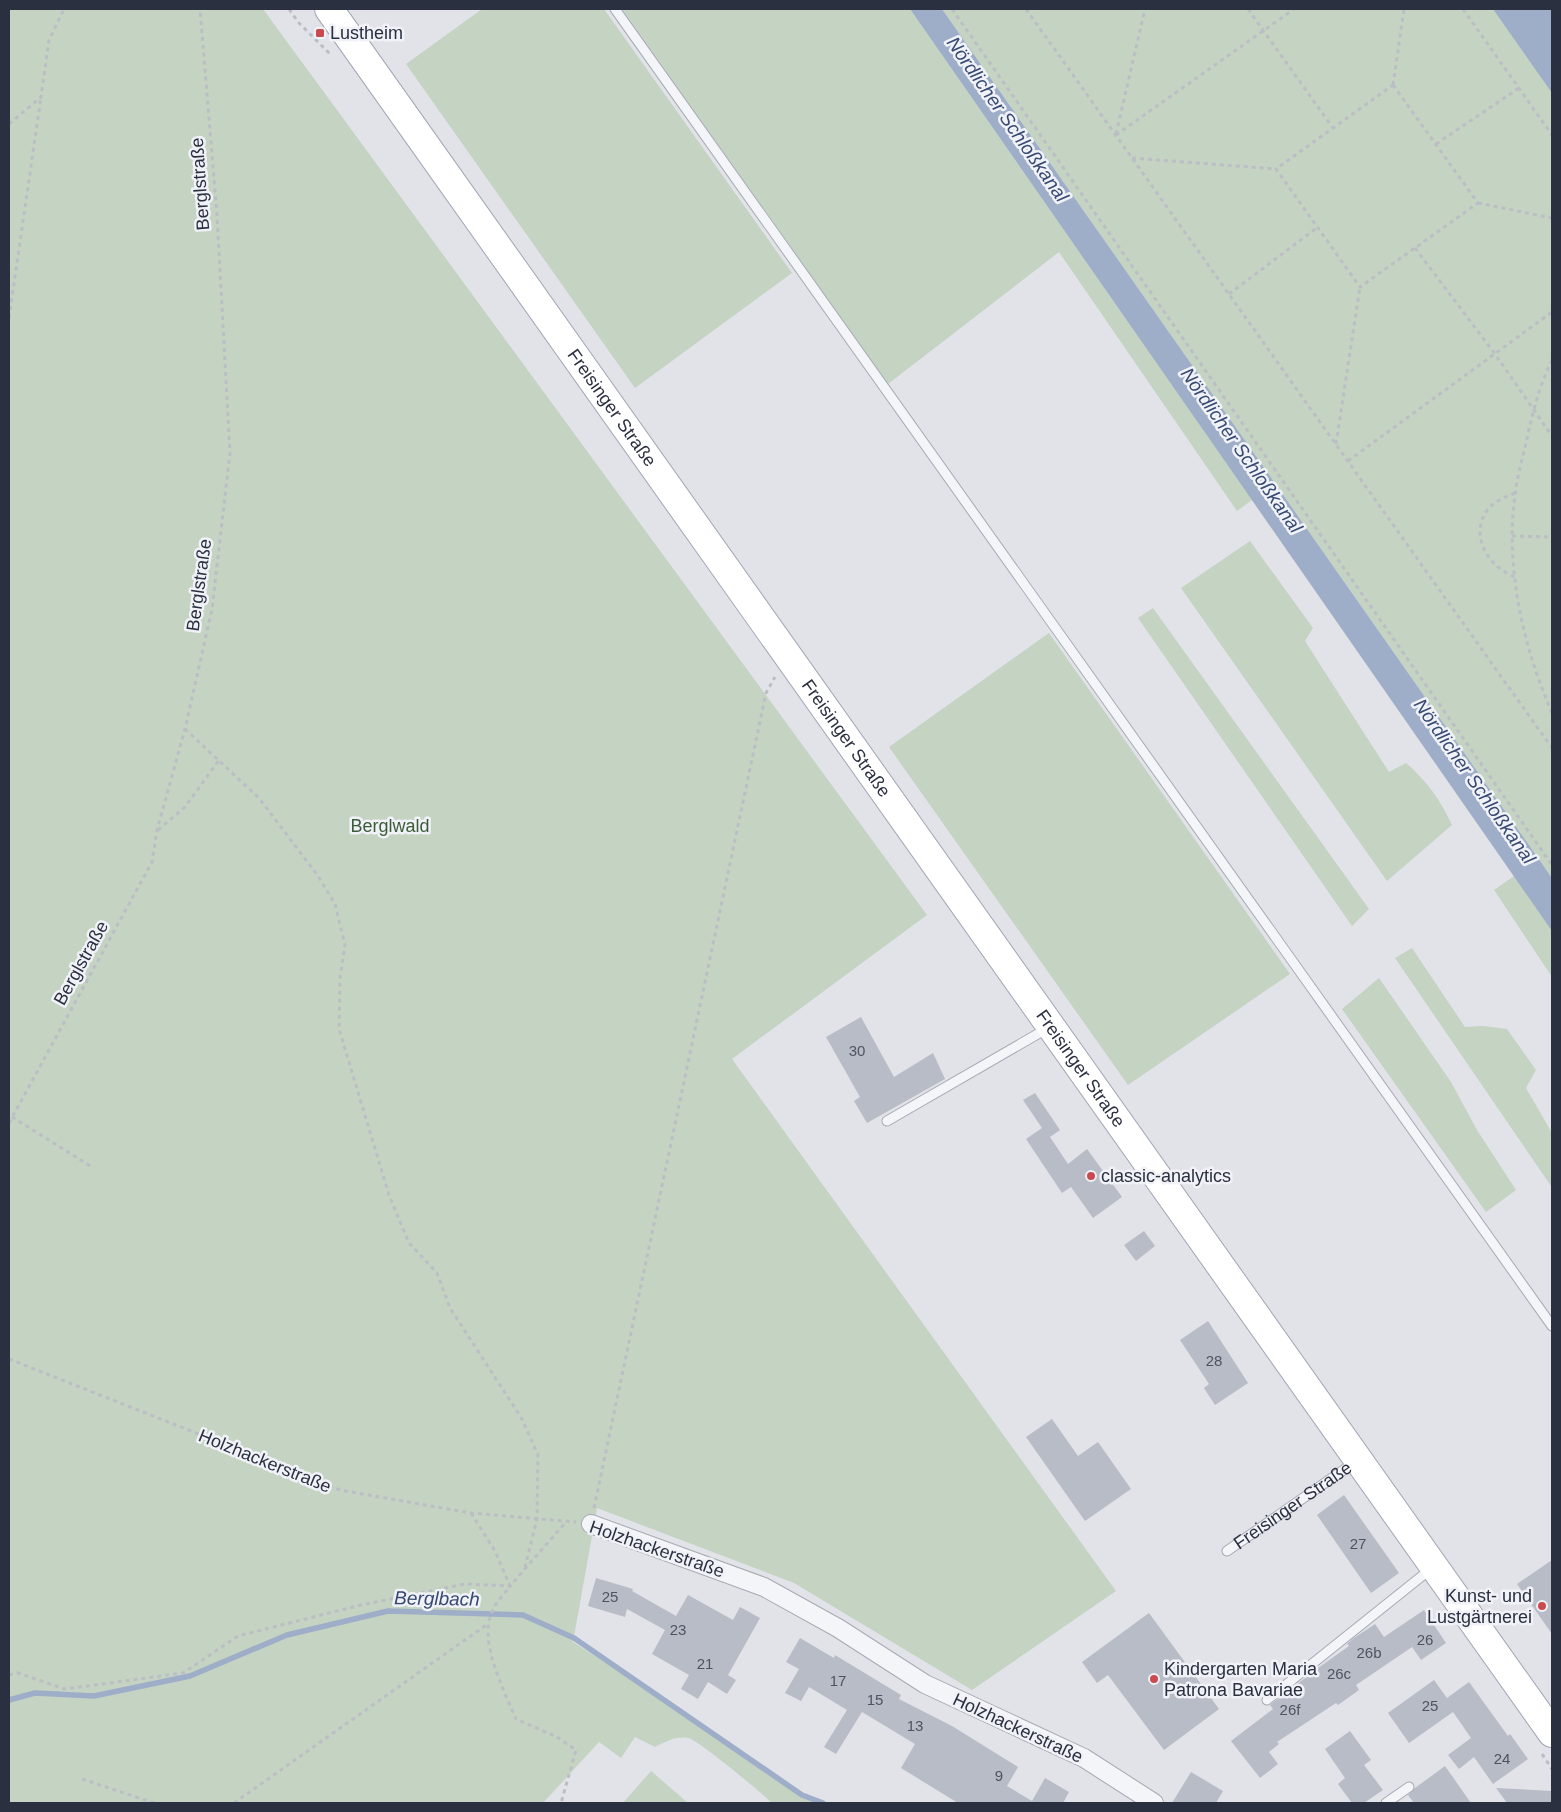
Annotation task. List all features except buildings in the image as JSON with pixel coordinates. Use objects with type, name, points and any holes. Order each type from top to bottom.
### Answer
[{"type":"main road","name":"Freisinger Straße","points":[[332,11],[1552,1733]]},
{"type":"street","name":"Holzhackerstraße","points":[[591,1524],[764,1587],[838,1628],[924,1684],[1084,1758],[1154,1803]]},
{"type":"lane","points":[[615,9],[1552,1326]]},
{"type":"lane","points":[[887,1121],[1051,1027]]},
{"type":"lane","name":"Freisinger Straße","points":[[1228,1551],[1358,1460]]},
{"type":"lane","points":[[1267,1700],[1434,1566]]},
{"type":"lane","points":[[1386,1803],[1409,1788]]},
{"type":"path","points":[[9,318],[49,40],[64,9]]},
{"type":"path","name":"Berglstraße","points":[[9,1123],[152,862],[157,830],[185,729],[212,609],[230,453],[217,215],[200,9]]},
{"type":"path","points":[[952,9],[1552,865]]},
{"type":"path","points":[[1026,9],[1552,748]]},
{"type":"path","points":[[1116,135],[1145,9]]},
{"type":"path","points":[[1248,9],[1333,128]]},
{"type":"path","points":[[1116,135],[1294,9]]},
{"type":"path","points":[[1404,9],[1393,85],[1478,202],[1552,218]]},
{"type":"path","points":[[1463,9],[1552,135]]},
{"type":"path","points":[[1132,158],[1276,169],[1393,85]]},
{"type":"path","points":[[1436,144],[1519,88]]},
{"type":"path","points":[[9,124],[41,97]]},
{"type":"path","points":[[1276,169],[1360,287],[1336,445]]},
{"type":"path","points":[[1360,287],[1478,202]]},
{"type":"path","points":[[1229,294],[1318,227]]},
{"type":"path","points":[[1415,248],[1496,354],[1552,436]]},
{"type":"path","points":[[1348,461],[1552,312]]},
{"type":"path","points":[[1552,360],[1534,410],[1515,493],[1512,536],[1520,615],[1538,680],[1552,713]]},
{"type":"path","points":[[1515,493],[1498,500],[1488,510],[1482,524],[1480,537],[1489,559],[1499,569],[1516,577]]},
{"type":"path","points":[[1512,536],[1552,537]]},
{"type":"path","points":[[591,1524],[764,702],[771,683]]},
{"type":"path","points":[[185,729],[259,798],[318,876],[334,904],[345,945],[340,978],[339,1029],[388,1194],[409,1243],[437,1273],[450,1308],[522,1419],[538,1455],[536,1519],[525,1567]]},
{"type":"path","points":[[157,830],[185,807],[219,760]]},
{"type":"path","points":[[12,1116],[92,1166]]},
{"type":"path","name":"Holzhackerstraße","points":[[9,1359],[340,1490],[471,1513],[591,1524]]},
{"type":"path","points":[[471,1513],[495,1551],[510,1586]]},
{"type":"path","points":[[561,1803],[576,1750],[557,1737],[516,1719],[489,1650],[490,1623],[493,1609],[525,1567],[566,1521]]},
{"type":"path","points":[[9,1675],[18,1673],[65,1688],[183,1673],[238,1636],[360,1605],[465,1584],[510,1586]]},
{"type":"path","points":[[234,1803],[490,1623]]},
{"type":"path","points":[[82,1778],[154,1803]]},
{"type":"green space","name":"Berglwald","points":[[9,9],[263,9],[927,915],[732,1059],[1116,1591],[972,1690],[794,1583],[597,1508],[573,1642],[669,1703],[801,1795],[822,1803],[772,1803],[744,1778],[694,1740],[688,1738],[675,1739],[655,1747],[635,1737],[621,1758],[599,1742],[543,1803],[9,1803]]},
{"type":"green space","points":[[482,9],[604,9],[792,273],[635,388],[406,64]]},
{"type":"green space","points":[[622,9],[910,9],[1252,500],[1237,511],[1059,252],[888,384]]},
{"type":"green space","points":[[942,9],[1552,9],[1552,878]]},
{"type":"green space","points":[[1250,541],[1313,628],[1305,641],[1389,772],[1406,763],[1433,792],[1452,825],[1387,881],[1181,588]]},
{"type":"green space","points":[[1153,608],[1369,909],[1352,926],[1138,618]]},
{"type":"green space","points":[[1049,633],[1290,974],[1128,1085],[889,747]]},
{"type":"green space","points":[[1514,876],[1552,929],[1552,977],[1494,890]]},
{"type":"green space","points":[[1412,948],[1465,1027],[1483,1026],[1507,1029],[1536,1070],[1526,1088],[1552,1133],[1551,1186],[1395,958]]},
{"type":"green space","points":[[1379,978],[1451,1082],[1477,1130],[1516,1190],[1486,1212],[1342,1009]]},
{"type":"green space","points":[[651,1771],[688,1803],[623,1803]]},
{"type":"water","name":"Nördlicher Schloßkanal","points":[[910,9],[942,9],[1552,878],[1552,931]]},
{"type":"water","points":[[1493,9],[1552,9],[1552,93]]},
{"type":"waterway","name":"Berglbach","points":[[9,1700],[35,1693],[94,1696],[190,1676],[287,1635],[388,1611],[523,1615],[574,1638],[802,1795],[823,1803]]},
{"type":"place","name":"Lustheim","points":[[320,33]]},
{"type":"place","name":"classic-analytics","points":[[1091,1176]]},
{"type":"place","name":"Kunst- und Lustgärtnerei","points":[[1542,1606]]},
{"type":"place","name":"Kindergarten Maria Patrona Bavariae","points":[[1154,1679]]}]
